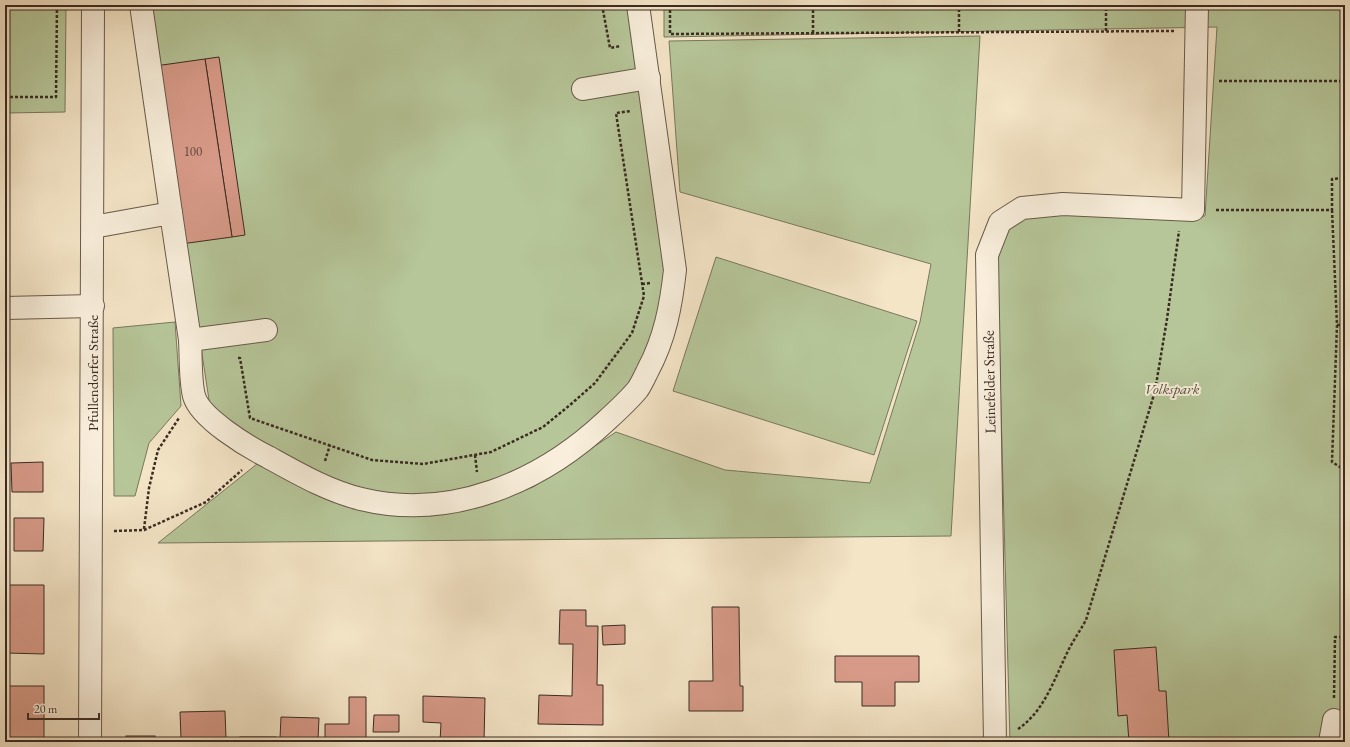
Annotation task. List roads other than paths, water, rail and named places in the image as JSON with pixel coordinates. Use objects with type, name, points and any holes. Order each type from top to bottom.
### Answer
[{"type":"street","name":"Pfullendorfer Straße","points":[[90,742],[93,5]]},
{"type":"street","points":[[141,5],[190,340],[194,397],[210,417],[235,438],[261,454],[298,473],[360,499],[388,503],[430,504],[471,499],[497,491],[523,480],[583,443],[639,388],[659,350],[671,305],[675,270],[638,5]]},
{"type":"street","name":"Leinefelder Straße","points":[[995,742],[987,255],[1000,222],[1022,208],[1063,204],[1188,209],[1196,81],[1197,5]]},
{"type":"street","points":[[583,89],[649,78]]},
{"type":"street","points":[[93,227],[172,213]]},
{"type":"street","points":[[5,308],[92,306]]},
{"type":"street","points":[[190,340],[266,330]]},
{"type":"street","points":[[1330,742],[1334,720]]},
{"type":"park label","name":"Volkspark","points":[[1172,388]]}]
